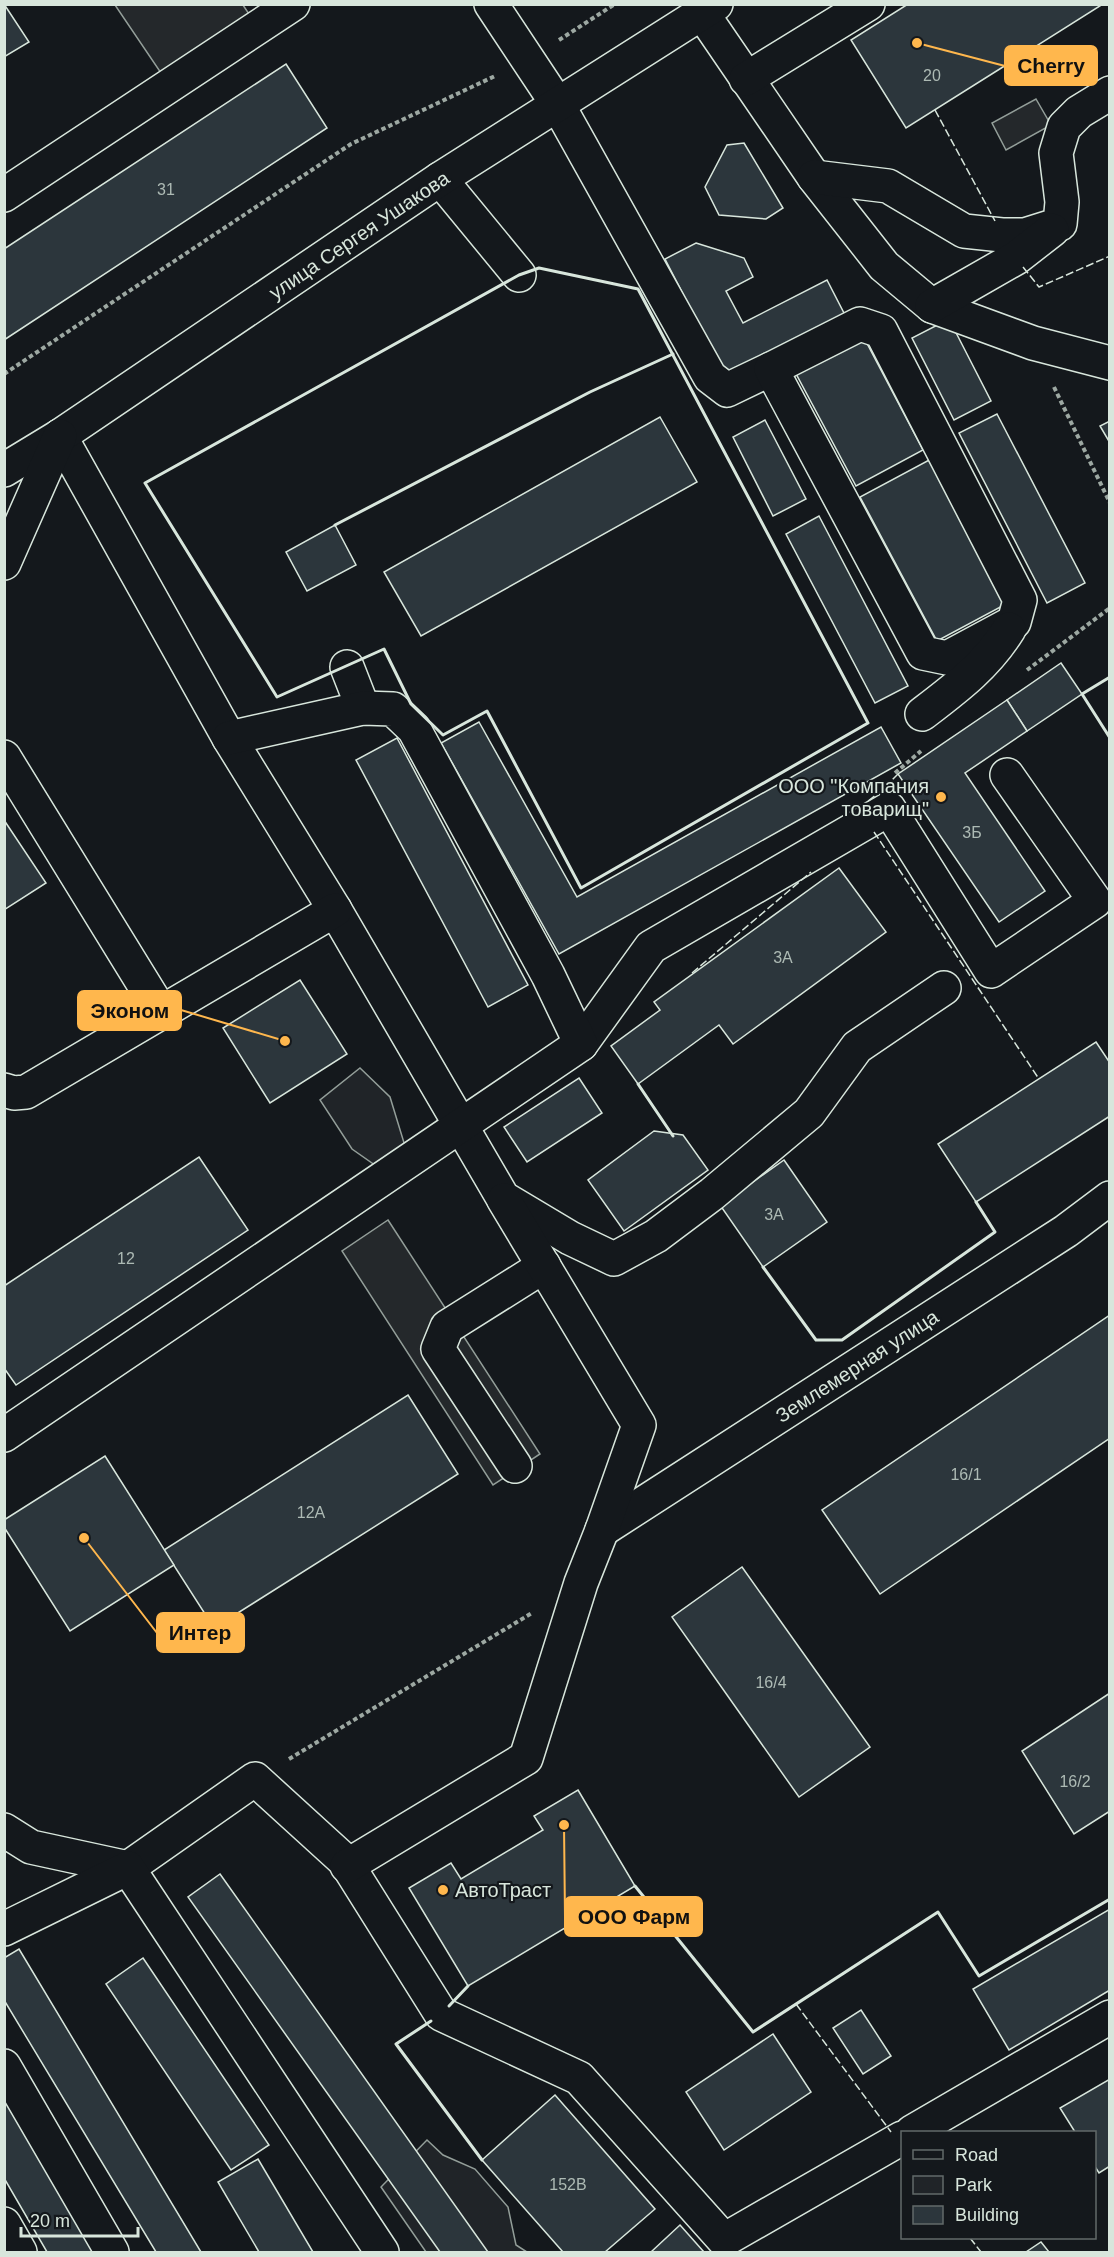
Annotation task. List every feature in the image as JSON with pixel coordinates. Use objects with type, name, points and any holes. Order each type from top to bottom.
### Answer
[{"type":"street","points":[[4,195],[293,4]]},
{"type":"street","points":[[491,4],[558,105],[710,377],[727,390],[860,324],[881,331],[1020,600],[1014,622],[999,646],[978,670],[922,714]]},
{"type":"street","points":[[746,80],[868,4]]},
{"type":"street","points":[[709,9],[746,80],[814,177],[884,266],[933,306],[1033,343],[1110,363]]},
{"type":"street","name":"улица Сергея Ушакова","points":[[4,470],[60,436],[440,179],[709,9]]},
{"type":"street","points":[[933,306],[1016,258],[1060,224],[1062,202],[1056,153],[1064,127],[1079,112],[1110,93]]},
{"type":"street","points":[[814,177],[888,186],[964,231],[1025,235],[1060,224]]},
{"type":"street","points":[[440,179],[519,275]]},
{"type":"street","points":[[771,369],[923,652],[946,658],[1014,622]]},
{"type":"street","points":[[4,563],[60,436]]},
{"type":"street","points":[[60,436],[229,738],[335,910],[460,1127],[639,1425],[581,1583],[526,1758],[347,1866]]},
{"type":"street","points":[[346,667],[414,729],[548,975],[581,1044]]},
{"type":"street","points":[[229,738],[389,707]]},
{"type":"street","points":[[4,757],[161,1012]]},
{"type":"street","points":[[4,1435],[581,1044],[651,947],[889,809],[991,971],[1095,901],[1007,775]]},
{"type":"street","points":[[4,1090],[14,1093],[26,1092],[335,910]]},
{"type":"street","points":[[503,1198],[570,1238],[614,1259],[656,1236],[712,1194],[809,1113],[857,1047],[944,988]]},
{"type":"street","name":"Землемерная улица","points":[[602,1530],[1066,1231],[1110,1198]]},
{"type":"street","points":[[515,1466],[438,1349],[447,1327],[544,1266]]},
{"type":"street","points":[[4,1929],[128,1868],[255,1779],[345,1861],[441,2014],[579,2078],[738,2246],[901,2139]]},
{"type":"street","points":[[4,1830],[31,1847],[128,1868],[382,2253]]},
{"type":"street","points":[[915,2131],[1110,2017]]},
{"type":"street","points":[[4,2066],[112,2253]]},
{"type":"path","points":[[4,374],[351,144],[528,60],[615,4]]},
{"type":"path","points":[[1033,343],[1110,503]]},
{"type":"path","points":[[255,1779],[581,1583]]},
{"type":"green space","points":[[360,1068],[390,1097],[405,1146],[382,1170],[352,1149],[320,1100]]},
{"type":"green space","points":[[427,2140],[443,2155],[475,2169],[508,2207],[516,2245],[527,2252],[426,2252],[381,2187]]},
{"type":"shaded area","points":[[115,5],[243,5],[251,17],[163,76]]},
{"type":"shaded area","points":[[1036,99],[1051,125],[1006,150],[992,123]]},
{"type":"shaded area","points":[[388,1220],[540,1454],[493,1485],[342,1251]]},
{"type":"building","points":[[4,4],[29,42],[4,57]]},
{"type":"building","points":[[908,4],[1103,4],[906,128],[851,40]]},
{"type":"building","points":[[286,64],[327,128],[4,340],[4,249]]},
{"type":"building","points":[[744,143],[783,208],[766,219],[719,215],[705,187],[727,145]]},
{"type":"building","points":[[696,243],[744,258],[753,277],[726,291],[743,323],[827,280],[846,317],[726,378],[665,259]]},
{"type":"building","points":[[949,319],[991,401],[954,420],[912,338]]},
{"type":"building","points":[[862,334],[923,450],[856,486],[794,370]]},
{"type":"building","points":[[997,414],[1085,583],[1047,603],[959,433]]},
{"type":"building","points":[[660,417],[697,482],[421,636],[384,572]]},
{"type":"building","points":[[765,420],[806,499],[773,516],[733,437]]},
{"type":"building","points":[[1110,421],[1110,443],[1100,426]]},
{"type":"building","points":[[931,459],[1008,603],[937,641],[860,497]]},
{"type":"building","points":[[819,516],[908,686],[875,703],[786,534]]},
{"type":"building","points":[[335,525],[356,565],[307,591],[286,552]]},
{"type":"building","points":[[1061,663],[1082,694],[1027,731],[1007,700]]},
{"type":"building","points":[[1007,700],[1027,731],[965,773],[1045,891],[999,922],[898,774]]},
{"type":"building","points":[[479,722],[577,897],[881,727],[901,763],[559,954],[441,743]]},
{"type":"building","points":[[397,738],[528,985],[488,1007],[356,760]]},
{"type":"building","points":[[4,820],[46,883],[4,910]]},
{"type":"building","points":[[839,868],[886,932],[733,1044],[719,1025],[638,1084],[611,1046],[660,1010],[654,1002]]},
{"type":"building","points":[[300,980],[347,1054],[270,1103],[223,1028]]},
{"type":"building","points":[[1096,1042],[1110,1063],[1110,1116],[976,1202],[938,1144]]},
{"type":"building","points":[[579,1078],[602,1113],[527,1162],[504,1127]]},
{"type":"building","points":[[654,1131],[683,1135],[708,1170],[624,1231],[588,1180]]},
{"type":"building","points":[[199,1157],[248,1230],[16,1385],[4,1368],[4,1286]]},
{"type":"building","points":[[784,1160],[827,1222],[763,1267],[720,1205]]},
{"type":"building","points":[[1110,1315],[1110,1438],[880,1594],[822,1510]]},
{"type":"building","points":[[408,1395],[458,1474],[214,1628],[164,1550]]},
{"type":"building","points":[[105,1456],[174,1565],[70,1631],[4,1527],[4,1520]]},
{"type":"building","points":[[742,1567],[870,1747],[799,1797],[672,1617]]},
{"type":"building","points":[[1110,1693],[1110,1811],[1074,1834],[1022,1751]]},
{"type":"building","points":[[578,1790],[635,1886],[468,1986],[409,1888],[451,1863],[461,1879],[543,1830],[534,1816]]},
{"type":"building","points":[[220,1874],[488,2252],[440,2252],[188,1897]]},
{"type":"building","points":[[1110,1909],[1110,1990],[1009,2050],[973,1989]]},
{"type":"building","points":[[19,1949],[201,2252],[156,2252],[4,2000],[4,1958]]},
{"type":"building","points":[[143,1958],[269,2145],[231,2170],[106,1984]]},
{"type":"building","points":[[861,2010],[891,2056],[863,2074],[833,2028]]},
{"type":"building","points":[[773,2034],[811,2092],[724,2150],[686,2092]]},
{"type":"building","points":[[1110,2079],[1110,2166],[1099,2173],[1096,2168],[1096,2131],[1074,2131],[1060,2108]]},
{"type":"building","points":[[4,2092],[96,2252],[47,2252],[4,2178]]},
{"type":"building","points":[[555,2095],[655,2209],[605,2252],[563,2252],[482,2160]]},
{"type":"building","points":[[258,2159],[313,2252],[259,2252],[218,2182]]},
{"type":"building","points":[[680,2225],[704,2252],[651,2252]]},
{"type":"building","points":[[1041,2242],[1049,2252],[1026,2252]]},
{"type":"fence","points":[[935,110],[995,221]]},
{"type":"fence","points":[[1023,267],[1039,287],[1110,256]]},
{"type":"fence","points":[[863,809],[862,806],[898,774]]},
{"type":"fence","points":[[874,832],[1039,1079]]},
{"type":"fence","points":[[692,973],[811,872]]},
{"type":"fence","points":[[796,2004],[891,2132]]},
{"type":"fence","points":[[971,2239],[981,2252]]},
{"type":"wall","points":[[539,268],[638,289],[868,723],[581,888],[487,711],[443,735],[411,704],[384,649],[277,697],[145,483],[519,275],[539,268]]},
{"type":"wall","points":[[335,525],[590,392],[673,354]]},
{"type":"wall","points":[[1110,677],[1082,694],[1110,738]]},
{"type":"wall","points":[[638,1084],[673,1136]]},
{"type":"wall","points":[[763,1267],[816,1340],[842,1340],[995,1232],[976,1202]]},
{"type":"wall","points":[[635,1886],[753,2032],[938,1912],[979,1976],[1110,1899]]},
{"type":"wall","points":[[449,2006],[468,1986]]},
{"type":"wall","points":[[431,2021],[396,2044],[482,2160]]},
{"type":"place","name":"Cherry","points":[[917,43]]},
{"type":"place","name":"ООО \"Компания товарищ\"","points":[[941,797]]},
{"type":"place","name":"Эконом","points":[[285,1041]]},
{"type":"place","name":"Интер","points":[[84,1538]]},
{"type":"place","name":"ООО Фарм","points":[[564,1825]]},
{"type":"place","name":"АвтоТраст","points":[[443,1890]]}]
